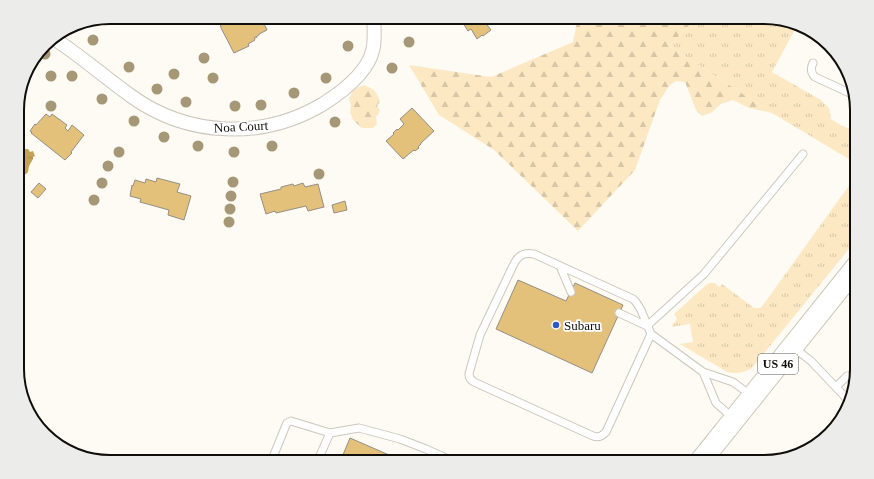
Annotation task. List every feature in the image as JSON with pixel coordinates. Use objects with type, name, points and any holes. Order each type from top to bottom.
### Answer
[{"type":"main road","name":"US 46","points":[[705,455],[850,275]]},
{"type":"street","name":"Noa Court","points":[[58,42],[131,96],[153,110],[179,121],[204,127],[224,129],[248,128],[272,125],[299,116],[319,106],[347,87],[368,62],[373,49],[374,24]]},
{"type":"lane","points":[[813,63],[811,71],[815,77],[848,92]]},
{"type":"lane","points":[[647,326],[704,274],[803,154]]},
{"type":"lane","points":[[651,334],[606,432],[604,435],[599,437],[593,436],[472,380],[469,373],[480,335],[516,260],[522,255],[529,253],[633,298],[641,310],[651,334],[703,372],[733,382],[752,397]]},
{"type":"lane","points":[[560,266],[571,292]]},
{"type":"lane","points":[[620,313],[647,326]]},
{"type":"lane","points":[[792,347],[810,361],[845,397]]},
{"type":"lane","points":[[703,372],[716,403],[734,418]]},
{"type":"lane","points":[[836,387],[847,376]]},
{"type":"lane","points":[[273,455],[286,425],[289,422],[294,421],[330,433],[359,428],[400,439],[439,455]]},
{"type":"lane","points":[[320,455],[330,433]]},
{"type":"green space","points":[[577,24],[690,24],[669,46],[772,113],[749,108],[733,100],[721,104],[711,113],[702,116],[696,110],[685,82],[676,81],[669,86],[660,100],[635,170],[578,231],[494,150],[439,115],[409,65],[491,77],[573,42]]},
{"type":"green space","points":[[690,24],[769,24],[795,30],[772,72],[821,100],[829,108],[831,119],[842,126],[850,129],[850,160],[772,113],[669,46]]},
{"type":"green space","points":[[364,85],[374,91],[380,101],[377,106],[380,110],[376,116],[377,124],[373,128],[362,128],[353,120],[350,112],[351,106],[349,99],[352,92]]},
{"type":"green space","points":[[850,184],[850,248],[752,368],[740,373],[727,372],[680,344],[693,342],[690,324],[671,327],[677,319],[674,314],[710,283],[715,283],[719,287],[722,284],[754,308],[760,308]]},
{"type":"water","points":[[28,149],[30,152],[33,151],[35,156],[33,157],[29,166],[28,172],[24,174],[24,150]]},
{"type":"building","points":[[220,24],[264,24],[267,30],[254,38],[255,40],[248,44],[249,46],[234,53]]},
{"type":"building","points":[[464,24],[486,24],[491,30],[477,39],[471,29],[468,31]]},
{"type":"building","points":[[412,108],[434,131],[421,143],[418,147],[419,148],[403,159],[386,141],[404,124],[400,119]]},
{"type":"building","points":[[46,114],[50,117],[52,114],[67,125],[65,128],[68,131],[72,125],[84,135],[71,152],[72,153],[65,160],[30,131]]},
{"type":"building","points":[[157,178],[180,184],[177,192],[191,196],[184,220],[168,215],[169,210],[140,202],[141,199],[130,196],[132,185],[133,186],[135,180],[145,183],[146,179],[156,182]]},
{"type":"building","points":[[39,183],[46,189],[38,198],[31,192]]},
{"type":"building","points":[[303,183],[305,187],[318,184],[324,207],[308,211],[306,206],[266,214],[260,194],[281,189],[281,187],[293,184],[294,186]]},
{"type":"building","points":[[345,201],[347,210],[334,213],[332,205]]},
{"type":"building","name":"Subaru","points":[[518,280],[566,301],[575,283],[623,305],[592,373],[496,329]]},
{"type":"building","points":[[350,438],[389,455],[343,455]]},
{"type":"place","name":"Subaru","points":[[556,325]]}]
